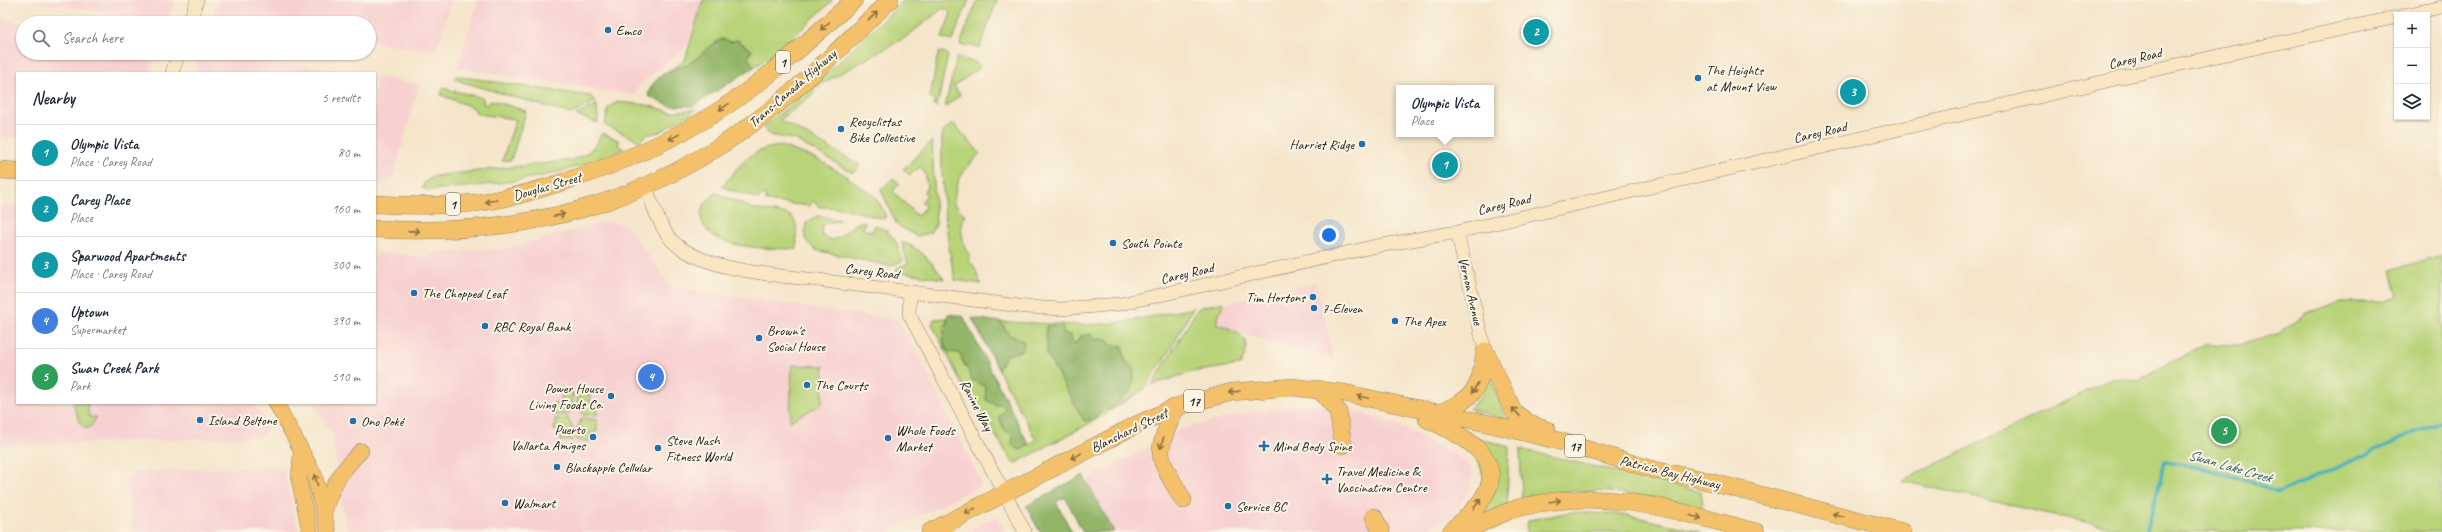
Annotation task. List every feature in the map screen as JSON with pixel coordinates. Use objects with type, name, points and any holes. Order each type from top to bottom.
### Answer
[{"type":"highway","name":"Trans-Canada Highway","points":[[708,118],[770,73],[854,0]]},
{"type":"highway","name":"Trans-Canada Highway","points":[[686,166],[731,139],[773,107],[890,0]]},
{"type":"highway","name":"Douglas Street","points":[[376,204],[432,206],[476,203],[530,193],[616,165],[655,147],[708,118]]},
{"type":"highway","name":"Douglas Street","points":[[376,229],[444,230],[498,227],[564,214],[646,188],[686,166]]},
{"type":"highway","points":[[0,170],[16,171]]},
{"type":"highway","points":[[1437,414],[1466,401],[1474,392],[1481,378],[1485,351]]},
{"type":"highway","points":[[1485,351],[1514,412],[1530,424],[1654,470]]},
{"type":"highway","name":"Blanshard Street","points":[[930,532],[1136,425],[1176,407],[1212,396],[1262,388],[1319,389],[1372,399],[1437,414]]},
{"type":"highway","points":[[1319,389],[1338,411],[1343,445]]},
{"type":"highway","points":[[1401,406],[1462,436],[1483,452],[1490,468],[1489,484],[1478,505],[1451,532]]},
{"type":"highway","points":[[1176,407],[1161,443],[1160,453],[1162,463],[1183,500]]},
{"type":"highway","name":"Patricia Bay Highway","points":[[1437,414],[1563,442],[1654,470],[1695,478],[1903,532]]},
{"type":"highway","points":[[1462,532],[1517,509],[1563,500],[1591,498],[1618,499],[1658,507],[1756,532]]},
{"type":"main road","points":[[277,404],[301,452],[316,476],[328,532]]},
{"type":"main road","points":[[324,513],[332,486],[340,473],[361,451]]},
{"type":"main road","points":[[301,452],[299,480],[310,532]]},
{"type":"street","points":[[191,16],[197,0]]},
{"type":"street","points":[[2418,12],[2442,7]]},
{"type":"street","name":"Carey Road","points":[[646,188],[660,221],[670,238],[686,251],[704,260],[728,266],[774,274],[916,293],[1061,309],[1120,304],[1372,247],[1457,232],[2158,69],[2394,18]]},
{"type":"street","points":[[172,72],[177,60]]},
{"type":"street","name":"Vernon Avenue","points":[[1457,232],[1485,351]]},
{"type":"street","name":"Ravine Way","points":[[916,293],[909,314],[1025,532]]},
{"type":"shaded area","points":[[26,0],[175,0],[170,16],[129,16]]},
{"type":"shaded area","points":[[218,0],[452,0],[436,51],[376,42],[376,16],[213,16]]},
{"type":"shaded area","points":[[478,0],[703,0],[686,47],[639,85],[635,95],[457,68]]},
{"type":"shaded area","points":[[0,19],[16,21],[16,60],[153,60],[149,72],[16,72],[16,138],[0,136]]},
{"type":"shaded area","points":[[199,60],[274,60],[347,72],[195,72]]},
{"type":"shaded area","points":[[376,77],[419,84],[393,178],[381,184],[376,183]]},
{"type":"shaded area","points":[[0,204],[16,206],[16,404],[254,404],[267,425],[264,434],[258,437],[0,445]]},
{"type":"shaded area","points":[[605,222],[626,224],[672,288],[899,320],[982,484],[889,532],[348,532],[339,491],[333,435],[313,404],[376,404],[376,252],[424,257],[435,252],[504,249]]},
{"type":"shaded area","points":[[1316,282],[1334,359],[1201,322],[1201,309]]},
{"type":"shaded area","points":[[1306,404],[1353,410],[1400,426],[1466,461],[1473,473],[1469,490],[1453,515],[1420,532],[1113,532],[1086,480],[1180,430],[1237,415]]},
{"type":"shaded area","points":[[277,467],[285,473],[298,532],[133,532],[126,482],[133,472]]},
{"type":"shaded area","points":[[997,516],[1005,532],[965,532]]},
{"type":"green space","points":[[703,0],[833,0],[777,52],[754,67],[748,58],[752,50],[700,56],[686,66],[671,70],[685,60]]},
{"type":"green space","points":[[904,0],[969,0],[952,41],[942,38],[951,13],[943,8],[906,37],[820,85],[813,94],[780,120],[860,165],[853,173],[794,139],[770,135],[763,127],[808,91]]},
{"type":"green space","points":[[977,0],[997,0],[980,47],[960,45]]},
{"type":"green space","points":[[722,39],[730,42],[737,40],[752,50],[748,58],[754,67],[693,106],[670,106],[648,96],[653,84],[664,73],[687,65],[713,44]]},
{"type":"green space","points":[[944,52],[948,55],[937,107],[934,106],[935,100],[930,98],[937,59],[939,53]]},
{"type":"green space","points":[[957,57],[977,63],[980,67],[954,86],[960,95],[945,107]]},
{"type":"green space","points":[[456,76],[590,96],[596,101],[571,114],[453,79]]},
{"type":"green space","points":[[443,88],[483,98],[483,103],[487,105],[491,100],[526,111],[511,160],[502,161],[516,119],[477,114],[474,108],[441,95]]},
{"type":"green space","points":[[617,102],[647,105],[671,112],[697,109],[660,132],[646,135],[639,141],[605,125],[608,108]]},
{"type":"green space","points":[[597,104],[598,123],[576,115]]},
{"type":"green space","points":[[953,123],[980,153],[958,181],[954,204],[965,215],[962,225],[962,236],[971,258],[968,260],[974,266],[981,284],[955,280],[944,208],[942,172],[942,136],[944,131]]},
{"type":"green space","points":[[602,133],[620,141],[618,144],[624,149],[577,167],[528,178],[479,186],[428,190],[422,188],[425,182],[435,176],[572,160],[582,156],[594,147]]},
{"type":"green space","points":[[932,141],[936,224],[930,233],[916,236],[897,225],[881,190],[893,178],[900,184],[893,191],[917,216],[926,206],[921,202],[927,195],[924,192],[927,187],[925,173],[920,167],[910,175],[903,169]]},
{"type":"green space","points":[[781,146],[817,159],[843,174],[874,196],[880,204],[886,217],[883,219],[844,208],[819,207],[815,202],[812,202],[810,206],[766,201],[766,197],[763,195],[758,199],[722,187],[741,165],[753,154],[761,150]]},
{"type":"green space","points":[[716,193],[754,209],[787,214],[793,218],[796,225],[797,249],[743,246],[729,243],[717,238],[707,231],[701,216],[704,205]]},
{"type":"green space","points":[[817,216],[840,220],[823,224],[821,234],[828,240],[839,237],[860,222],[865,222],[863,229],[872,232],[875,225],[887,231],[897,243],[903,261],[890,266],[815,250],[805,239],[806,223]]},
{"type":"green space","points":[[902,243],[914,247],[920,252],[936,268],[944,279],[896,271],[897,268],[908,264]]},
{"type":"green space","points":[[2442,255],[2442,532],[2130,532],[1902,481],[2113,378],[2138,380],[2206,344],[2240,345],[2280,333],[2306,313],[2341,302],[2382,302],[2398,297],[2391,270]]},
{"type":"green space","points":[[1224,302],[1216,323],[1231,329],[1242,337],[1245,342],[1246,348],[1240,365],[1191,372],[1152,385],[1197,310],[1201,307]]},
{"type":"green space","points":[[1193,308],[1173,345],[1143,390],[1092,422],[1014,464],[961,382],[932,324],[934,319],[948,318],[943,330],[959,353],[965,366],[1006,408],[1020,450],[1036,440],[998,369],[1007,355],[1009,335],[1001,322],[1087,325],[1125,322]]},
{"type":"green space","points":[[948,314],[963,316],[1029,445],[1020,450],[1012,445],[1013,435],[1004,430],[999,417],[1005,408],[1002,404],[996,405],[986,400],[985,386],[973,381],[959,353],[948,352],[943,336]]},
{"type":"green space","points":[[972,318],[1001,322],[1009,335],[1024,341],[1023,350],[1007,355],[998,369]]},
{"type":"green space","points":[[1046,326],[1063,326],[1063,333],[1071,335],[1072,342],[1076,343],[1081,336],[1091,334],[1096,340],[1104,338],[1111,344],[1123,346],[1126,359],[1134,369],[1133,385],[1129,392],[1111,409],[1102,410],[1095,419],[1084,421],[1047,355]]},
{"type":"green space","name":"The Courts","points":[[792,365],[824,366],[822,404],[790,421]]},
{"type":"green space","points":[[1490,375],[1506,420],[1469,409],[1482,395]]},
{"type":"green space","points":[[562,393],[573,393],[573,405],[568,415],[553,415],[553,403],[561,402]]},
{"type":"green space","points":[[578,393],[590,393],[590,403],[598,403],[597,415],[583,415],[577,404]]},
{"type":"green space","points":[[73,404],[87,404],[89,417],[97,417],[90,427],[85,429],[79,421]]},
{"type":"green space","points":[[568,418],[573,429],[572,440],[561,441],[561,431],[554,430],[555,419]]},
{"type":"green space","points":[[582,418],[597,420],[597,432],[590,432],[589,442],[577,440],[577,428]]},
{"type":"green space","points":[[1468,435],[1509,447],[1507,505],[1474,517],[1491,494]]},
{"type":"green space","points":[[1520,449],[1701,492],[1703,504],[1700,508],[1697,508],[1653,498],[1610,492],[1588,491],[1544,495],[1522,500]]},
{"type":"green space","points":[[1083,475],[1114,532],[1083,532],[1065,497],[1056,502],[1072,532],[1040,532],[1026,506]]},
{"type":"green space","points":[[1571,512],[1627,515],[1701,532],[1527,532],[1526,524],[1529,520]]},
{"type":"waterway","name":"Swan Lake Creek","points":[[2146,532],[2165,462],[2195,466],[2250,481],[2279,493],[2442,421]]},
{"type":"place","name":"Emco","points":[[608,30]]},
{"type":"place","name":"Carey Place","points":[[1536,32]]},
{"type":"place","name":"The Heights at Mount View","points":[[1698,78]]},
{"type":"place","name":"Sparwood Apartments","points":[[1853,92]]},
{"type":"place","name":"Recyclistas Bike Collective","points":[[841,129]]},
{"type":"place","name":"Harriet Ridge","points":[[1362,144]]},
{"type":"place","name":"Olympic Vista","points":[[1445,165]]},
{"type":"place","name":"South Pointe","points":[[1113,243]]},
{"type":"place","name":"The Chopped Leaf","points":[[414,293]]},
{"type":"place","name":"Tim Hortons","points":[[1313,297]]},
{"type":"place","name":"7-Eleven","points":[[1314,308]]},
{"type":"place","name":"The Apex","points":[[1395,321]]},
{"type":"place","name":"RBC Royal Bank","points":[[485,326]]},
{"type":"place","name":"Brown's Social House","points":[[759,338]]},
{"type":"place","name":"Uptown","points":[[651,377]]},
{"type":"place","name":"The Courts","points":[[807,385]]},
{"type":"place","name":"Power House Living Foods Co.","points":[[611,396]]},
{"type":"place","name":"Island Beltone","points":[[200,420]]},
{"type":"place","name":"Ono Poké","points":[[353,421]]},
{"type":"place","name":"Swan Creek Park","points":[[2224,431]]},
{"type":"place","name":"Puerto Vallarta Amigos","points":[[593,437]]},
{"type":"place","name":"Whole Foods Market","points":[[888,438]]},
{"type":"place","name":"Mind Body Spine","points":[[1264,446]]},
{"type":"place","name":"Steve Nash Fitness World","points":[[658,448]]},
{"type":"place","name":"Blackapple Cellular","points":[[557,467]]},
{"type":"place","name":"Travel Medicine & Vaccination Centre","points":[[1327,479]]},
{"type":"place","name":"Walmart","points":[[505,503]]},
{"type":"place","name":"Service BC","points":[[1228,506]]}]
